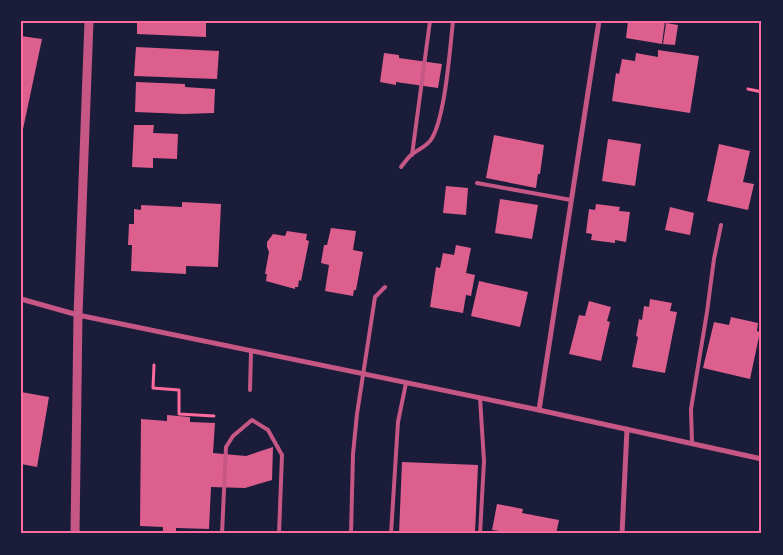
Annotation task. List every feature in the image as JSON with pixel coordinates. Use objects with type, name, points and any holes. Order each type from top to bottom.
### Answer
[{"type":"street","points":[[75,534],[78,315],[90,21]]},
{"type":"street","points":[[539,410],[599,21]]},
{"type":"street","points":[[21,299],[78,315],[539,410],[762,459]]},
{"type":"street","points":[[622,534],[627,429]]},
{"type":"lane","points":[[412,155],[430,21]]},
{"type":"lane","points":[[401,166],[431,140],[437,127],[441,111],[453,21]]},
{"type":"lane","points":[[477,183],[571,200]]},
{"type":"lane","points":[[692,444],[691,409],[721,225]]},
{"type":"lane","points":[[351,534],[357,414],[375,297],[385,288]]},
{"type":"lane","points":[[250,390],[251,352]]},
{"type":"lane","points":[[391,534],[398,422],[406,383]]},
{"type":"lane","points":[[480,398],[484,461],[480,534]]},
{"type":"lane","points":[[222,534],[226,447],[233,436],[252,420],[268,430],[282,455],[279,534]]},
{"type":"path","points":[[748,89],[762,92]]},
{"type":"path","points":[[154,365],[153,388],[179,390],[179,415],[214,416]]},
{"type":"building","points":[[137,21],[206,21],[206,37],[137,34]]},
{"type":"building","points":[[628,21],[665,21],[662,44],[626,38]]},
{"type":"building","points":[[666,23],[678,25],[675,45],[663,44]]},
{"type":"building","points":[[21,36],[42,39],[22,134],[21,134]]},
{"type":"building","points":[[136,47],[219,51],[217,79],[134,76]]},
{"type":"building","points":[[658,50],[699,56],[690,113],[612,101],[616,73],[619,74],[622,59],[635,61],[636,53],[658,57]]},
{"type":"building","points":[[384,53],[399,55],[399,58],[442,64],[438,88],[396,82],[396,85],[380,82]]},
{"type":"building","points":[[136,82],[185,84],[185,87],[215,89],[214,113],[135,112]]},
{"type":"building","points":[[134,125],[154,125],[153,133],[178,134],[177,159],[153,158],[153,168],[132,167]]},
{"type":"building","points":[[494,135],[544,145],[536,188],[486,178]]},
{"type":"building","points":[[608,139],[641,144],[635,186],[602,181]]},
{"type":"building","points":[[719,144],[750,151],[743,182],[754,184],[748,210],[707,201]]},
{"type":"building","points":[[446,186],[468,188],[466,215],[443,213]]},
{"type":"building","points":[[500,199],[538,205],[532,239],[495,233]]},
{"type":"building","points":[[182,202],[221,204],[218,267],[186,266],[186,274],[131,271],[132,245],[128,245],[129,224],[134,224],[134,209],[141,210],[141,205],[182,207]]},
{"type":"building","points":[[596,204],[620,207],[619,211],[630,212],[626,242],[615,240],[615,243],[591,240],[592,234],[586,233],[589,209],[595,210]]},
{"type":"building","points":[[670,207],[694,213],[690,235],[665,230]]},
{"type":"building","points":[[331,228],[356,231],[353,250],[363,252],[356,290],[354,290],[353,296],[325,291],[329,265],[321,263],[324,245],[327,245]]},
{"type":"building","points":[[287,231],[307,234],[306,240],[309,241],[301,281],[299,280],[298,287],[295,287],[295,289],[266,281],[267,274],[265,274],[269,252],[267,242],[273,234],[285,236]]},
{"type":"building","points":[[456,245],[471,248],[466,273],[475,275],[471,296],[466,295],[463,313],[430,307],[436,267],[440,268],[443,253],[454,255]]},
{"type":"building","points":[[479,281],[528,292],[520,327],[471,316]]},
{"type":"building","points":[[650,299],[672,303],[670,311],[677,312],[665,373],[632,367],[638,337],[636,336],[639,319],[642,320],[644,306],[649,307]]},
{"type":"building","points":[[589,301],[611,307],[607,321],[610,322],[601,361],[569,354],[579,315],[585,316]]},
{"type":"building","points":[[731,317],[758,323],[757,331],[760,332],[750,379],[703,368],[714,322],[729,325]]},
{"type":"building","points":[[21,392],[49,397],[37,467],[21,464]]},
{"type":"building","points":[[167,415],[190,417],[190,422],[215,423],[213,453],[246,456],[273,447],[272,480],[245,488],[211,487],[209,529],[176,528],[176,533],[163,532],[163,527],[140,526],[141,419],[167,421]]},
{"type":"building","points":[[402,462],[478,465],[475,534],[399,534]]},
{"type":"building","points":[[497,504],[523,509],[522,513],[559,520],[556,534],[500,534],[500,531],[492,530]]}]
